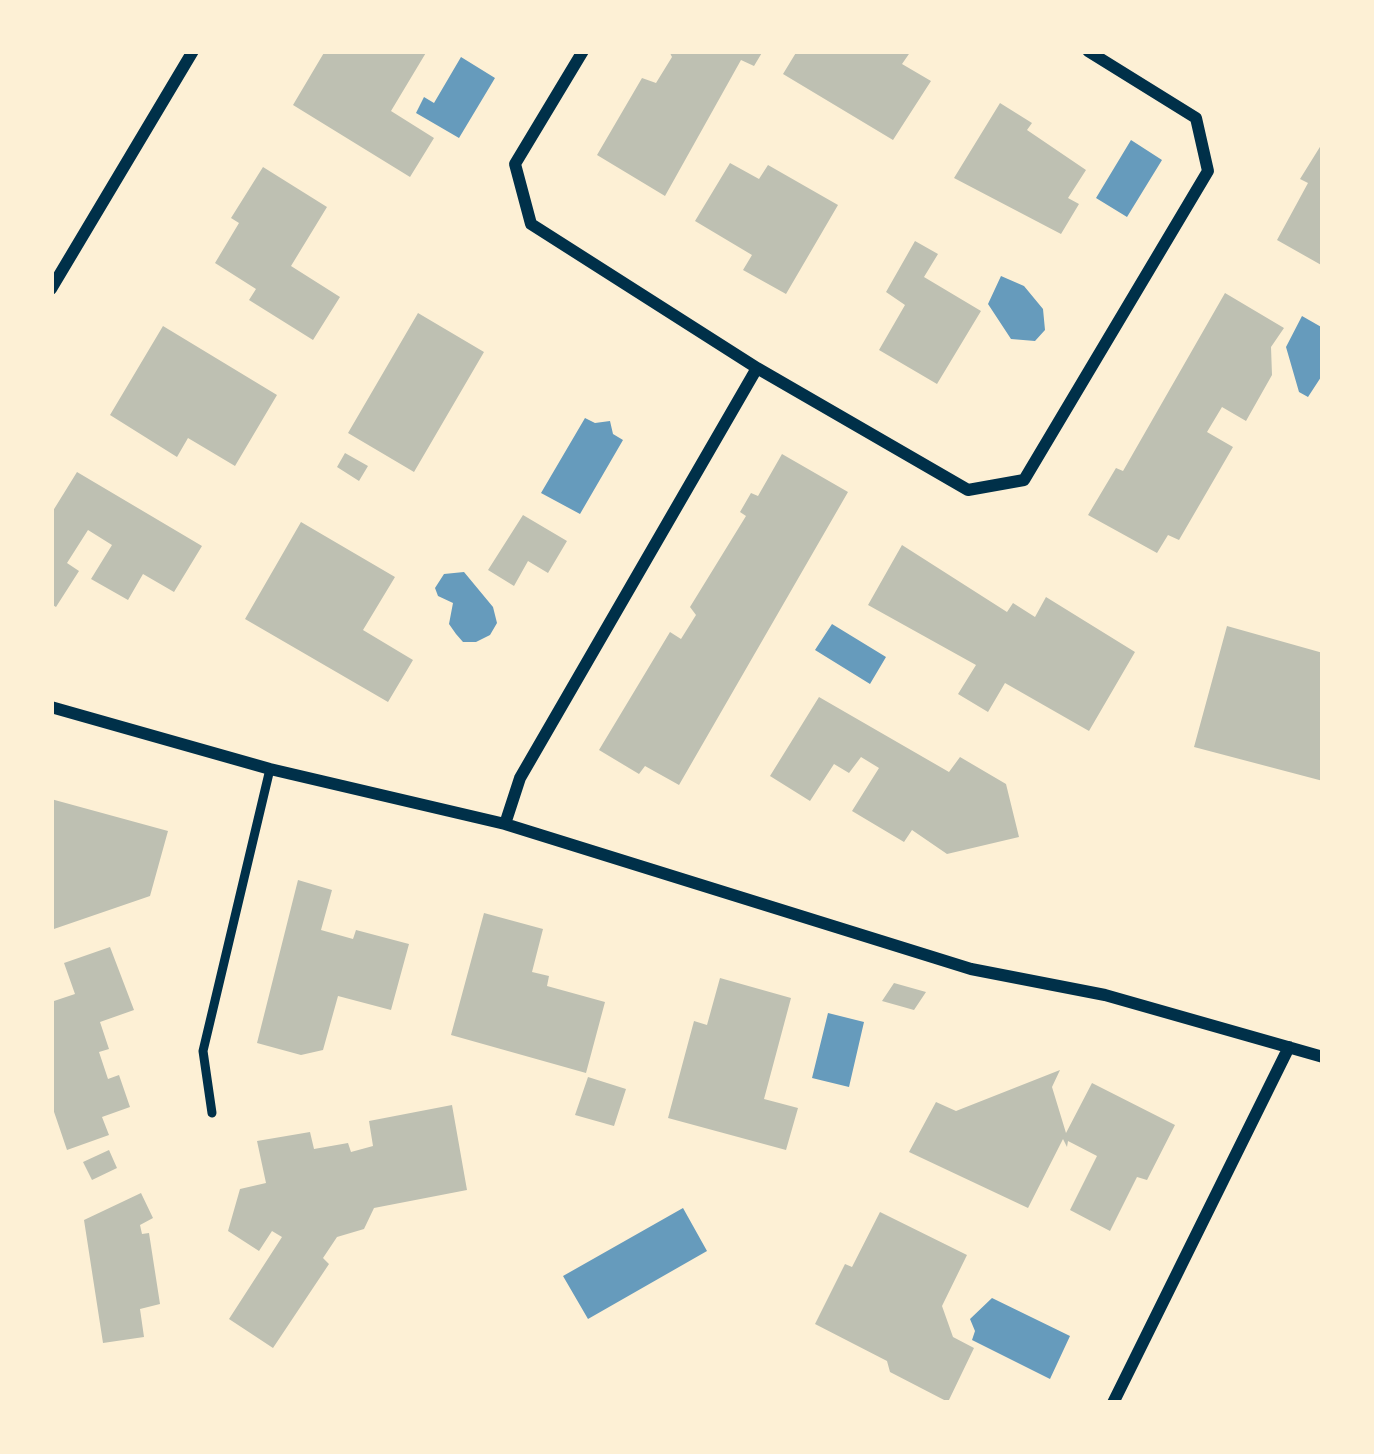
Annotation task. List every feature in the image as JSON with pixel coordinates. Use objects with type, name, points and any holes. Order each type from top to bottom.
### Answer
[{"type":"street","points":[[51,289],[193,51]]},
{"type":"street","points":[[583,51],[515,164],[531,224],[757,368],[968,490],[1024,480],[1208,172],[1196,118],[1088,51]]},
{"type":"street","points":[[506,824],[520,778],[757,368]]},
{"type":"street","points":[[51,706],[270,769],[506,824],[971,969],[1105,995],[1323,1057]]},
{"type":"street","points":[[1113,1403],[1289,1047]]},
{"type":"lane","points":[[212,1113],[203,1052],[270,769]]},
{"type":"water","points":[[461,57],[495,78],[459,138],[416,113],[424,97],[434,103]]},
{"type":"water","points":[[1131,140],[1162,160],[1127,217],[1096,198]]},
{"type":"water","points":[[1001,276],[1024,286],[1043,309],[1045,330],[1035,341],[1011,339],[988,304]]},
{"type":"water","points":[[1302,316],[1323,328],[1323,374],[1308,397],[1299,392],[1286,347]]},
{"type":"water","points":[[585,418],[595,423],[610,421],[613,434],[623,440],[580,514],[541,493]]},
{"type":"water","points":[[464,572],[493,607],[497,623],[490,635],[476,642],[463,642],[456,634],[449,624],[453,603],[438,596],[435,588],[444,574]]},
{"type":"water","points":[[832,624],[886,657],[870,684],[815,650]]},
{"type":"water","points":[[828,1013],[864,1022],[849,1087],[812,1078]]},
{"type":"water","points":[[683,1208],[707,1251],[588,1319],[563,1276]]},
{"type":"water","points":[[992,1298],[1070,1336],[1050,1379],[972,1340],[975,1331],[970,1319]]},
{"type":"building","points":[[325,51],[427,51],[391,111],[434,138],[410,177],[293,105]]},
{"type":"building","points":[[669,51],[763,51],[754,66],[741,60],[665,196],[597,155],[642,78],[656,83],[672,57]]},
{"type":"building","points":[[797,51],[911,51],[902,64],[931,81],[893,140],[783,74]]},
{"type":"building","points":[[1000,103],[1032,123],[1027,130],[1086,170],[1068,198],[1079,204],[1061,234],[954,178]]},
{"type":"building","points":[[1323,142],[1323,266],[1277,240],[1308,183],[1300,179]]},
{"type":"building","points":[[730,163],[759,179],[768,165],[838,205],[786,294],[743,270],[752,255],[695,221]]},
{"type":"building","points":[[263,167],[327,207],[291,266],[340,297],[313,340],[249,300],[256,289],[215,263],[239,223],[231,218]]},
{"type":"building","points":[[915,241],[938,254],[924,277],[981,311],[937,384],[879,350],[905,305],[886,292]]},
{"type":"building","points":[[1225,293],[1284,328],[1271,347],[1272,375],[1246,421],[1222,407],[1207,432],[1233,447],[1179,540],[1168,535],[1157,553],[1088,515],[1116,468],[1123,471]]},
{"type":"building","points":[[418,313],[484,352],[414,472],[348,433]]},
{"type":"building","points":[[163,326],[277,395],[235,466],[188,438],[177,457],[110,415]]},
{"type":"building","points":[[345,453],[368,466],[359,481],[337,467]]},
{"type":"building","points":[[782,454],[848,492],[679,785],[645,766],[639,774],[599,750],[670,632],[681,639],[696,615],[690,607],[746,516],[740,512],[751,493],[758,496]]},
{"type":"building","points":[[77,472],[202,546],[174,592],[143,574],[128,600],[91,579],[112,545],[88,530],[67,563],[79,571],[56,607],[51,604],[51,514]]},
{"type":"building","points":[[523,515],[567,541],[548,573],[528,561],[514,586],[488,570]]},
{"type":"building","points":[[301,522],[395,577],[363,630],[413,660],[388,702],[245,619]]},
{"type":"building","points":[[902,545],[1007,612],[1013,603],[1035,617],[1046,597],[1135,652],[1089,731],[1005,683],[988,712],[958,694],[976,665],[868,605]]},
{"type":"building","points":[[1227,626],[1323,653],[1323,781],[1194,747]]},
{"type":"building","points":[[819,697],[949,772],[960,757],[1006,784],[1019,837],[947,854],[912,830],[904,842],[852,811],[879,768],[861,757],[849,773],[834,764],[810,801],[770,776]]},
{"type":"building","points":[[51,799],[168,831],[150,896],[51,930]]},
{"type":"building","points":[[298,880],[332,890],[321,930],[353,939],[356,930],[409,944],[391,1010],[338,996],[323,1050],[301,1055],[257,1043]]},
{"type":"building","points":[[484,913],[543,929],[532,972],[549,976],[547,986],[605,1002],[586,1073],[451,1035]]},
{"type":"building","points":[[110,947],[134,1010],[100,1022],[109,1049],[99,1052],[108,1079],[119,1075],[130,1107],[102,1117],[109,1135],[67,1150],[51,1103],[51,1002],[75,994],[64,963]]},
{"type":"building","points":[[720,978],[791,998],[764,1099],[798,1108],[786,1150],[668,1118],[694,1021],[707,1025]]},
{"type":"building","points":[[894,983],[926,992],[914,1010],[882,1001]]},
{"type":"building","points":[[1060,1070],[1052,1087],[1066,1133],[1092,1083],[1175,1125],[1147,1180],[1137,1177],[1110,1231],[1070,1210],[1097,1156],[1068,1141],[1067,1147],[1063,1139],[1028,1208],[909,1152],[936,1102],[956,1111]]},
{"type":"building","points":[[588,1077],[626,1089],[614,1126],[575,1115]]},
{"type":"building","points":[[452,1105],[467,1190],[374,1208],[364,1229],[337,1237],[323,1258],[329,1264],[273,1348],[229,1319],[282,1237],[272,1231],[259,1251],[228,1231],[240,1189],[266,1183],[257,1141],[310,1132],[314,1149],[348,1143],[351,1152],[373,1146],[369,1121]]},
{"type":"building","points":[[109,1150],[117,1168],[92,1180],[83,1162]]},
{"type":"building","points":[[141,1193],[153,1218],[140,1225],[142,1234],[149,1233],[160,1304],[140,1309],[144,1337],[103,1343],[84,1220]]},
{"type":"building","points":[[880,1212],[967,1255],[942,1306],[953,1337],[974,1348],[948,1402],[890,1372],[887,1361],[815,1324],[845,1264],[852,1267]]}]
